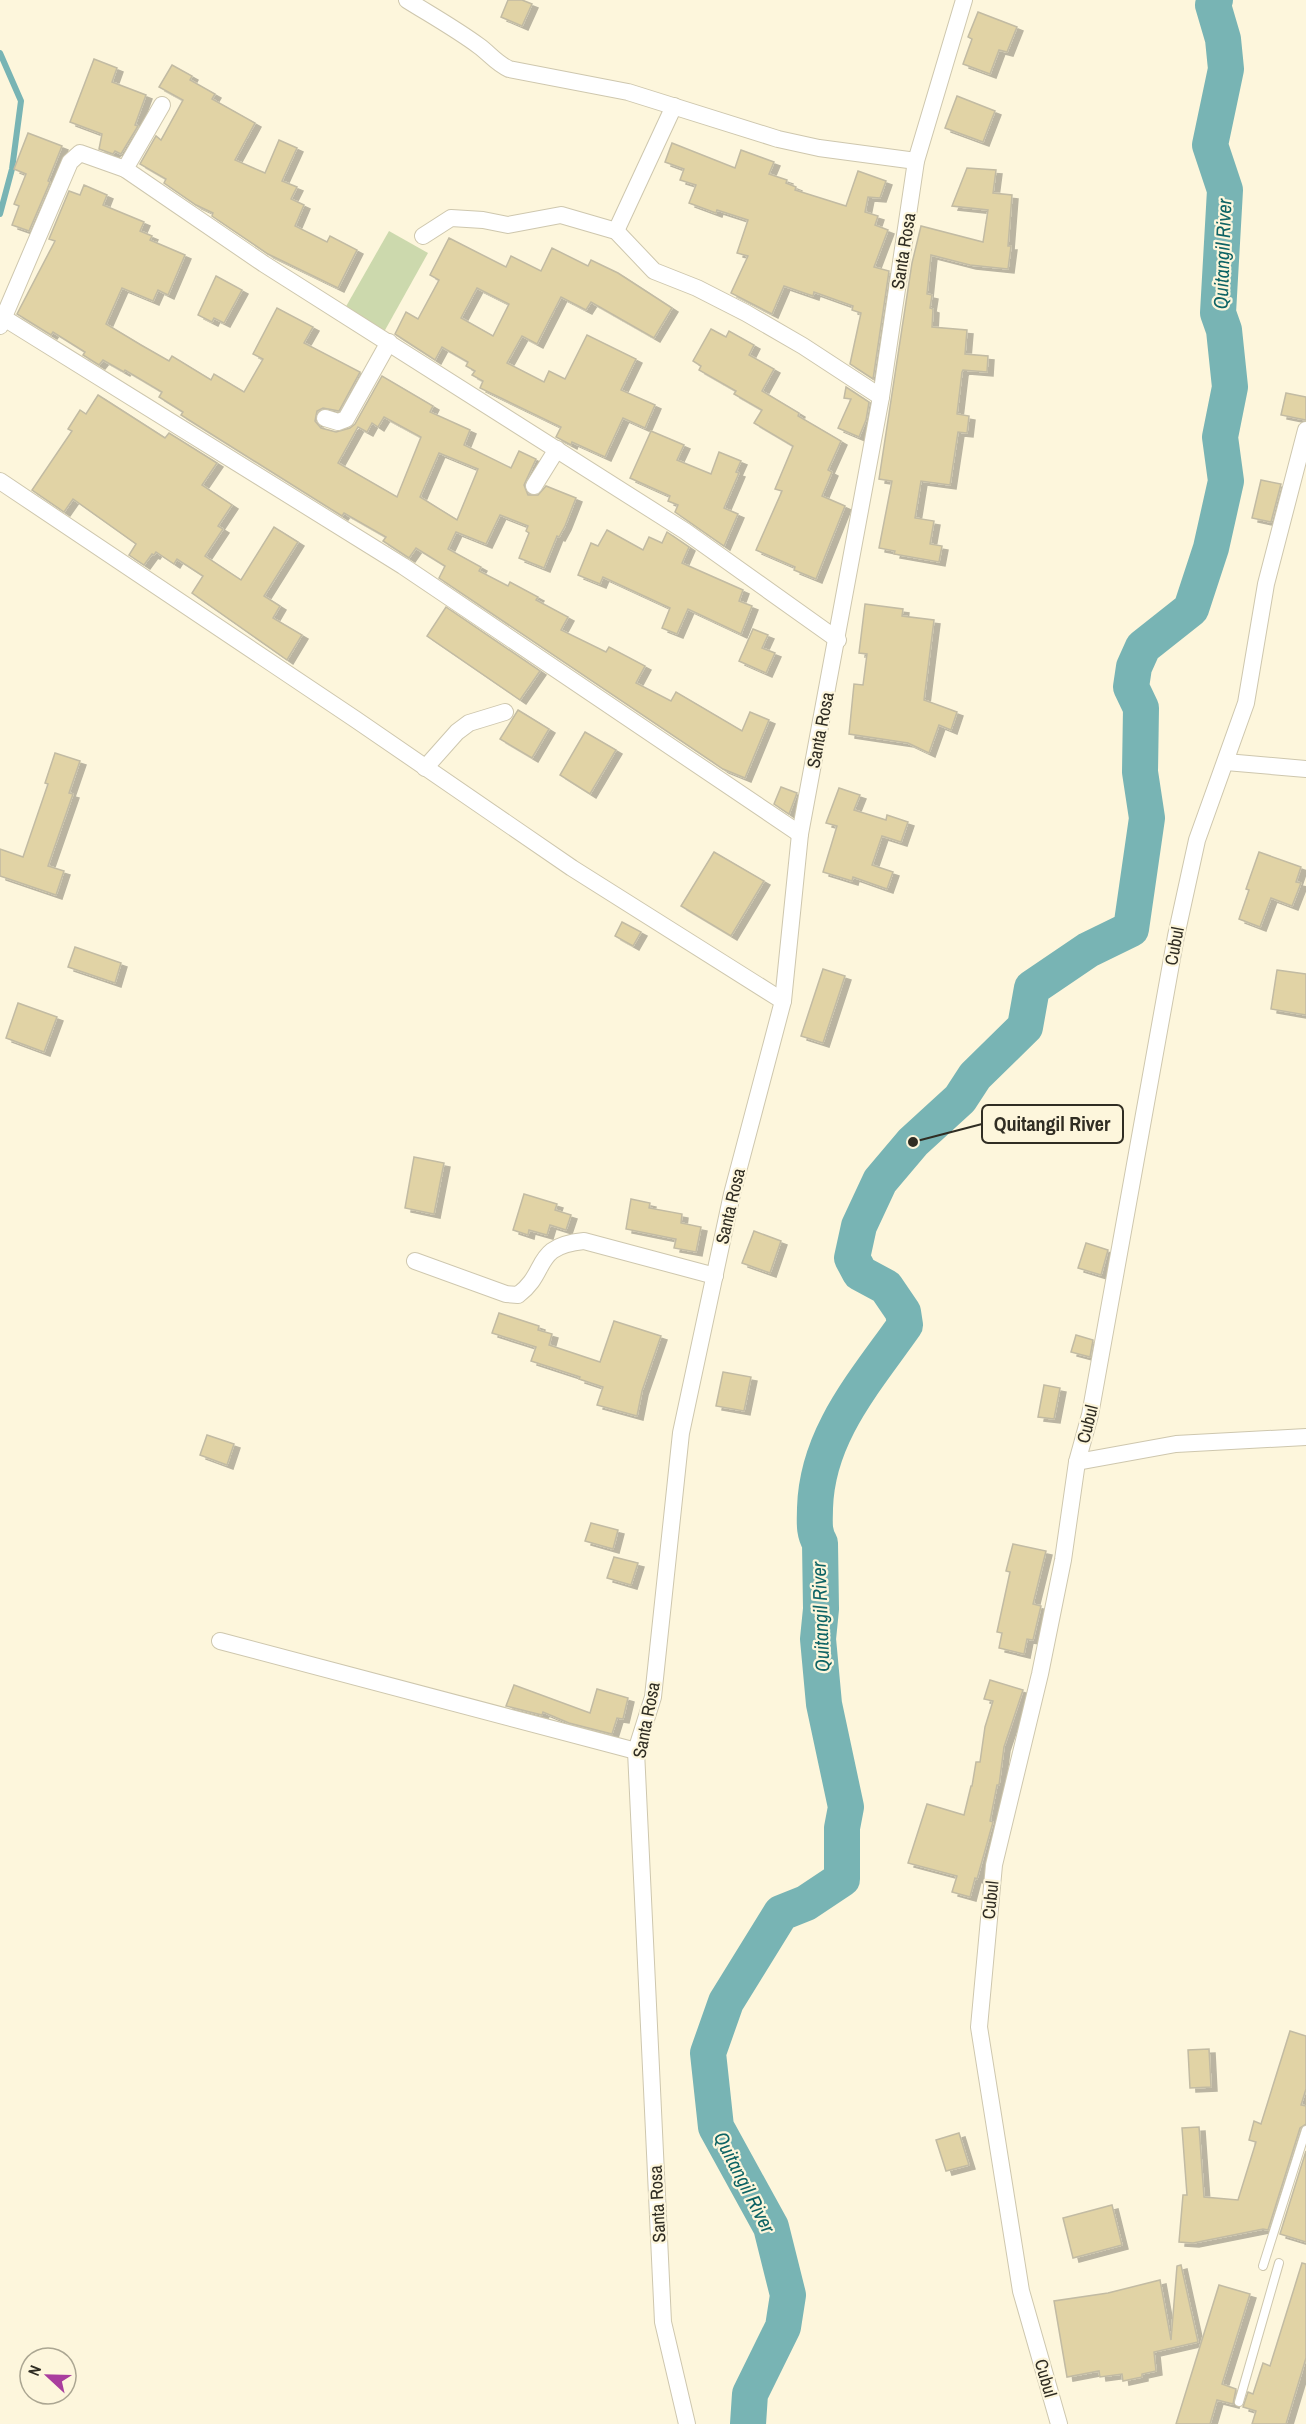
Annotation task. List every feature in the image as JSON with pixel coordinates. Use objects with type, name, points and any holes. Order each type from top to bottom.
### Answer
[{"type":"street","points":[[407,0],[475,43],[501,66],[628,92],[778,139],[819,148],[916,161]]},
{"type":"street","name":"Santa Rosa","points":[[687,2424],[663,2322],[636,1751],[653,1697],[681,1433],[732,1194],[783,1001],[800,834],[838,640],[881,397],[916,161],[964,0]]},
{"type":"street","points":[[125,169],[162,105]]},
{"type":"street","points":[[616,231],[674,106]]},
{"type":"street","points":[[800,834],[403,566],[2,322],[74,156],[80,153],[125,169],[264,264],[685,531],[838,640]]},
{"type":"street","points":[[423,236],[451,218],[483,220],[507,225],[561,215],[616,231],[654,271],[696,288],[746,313],[803,346],[881,397]]},
{"type":"street","points":[[325,418],[338,422],[346,419],[390,342]]},
{"type":"street","name":"Cubul","points":[[1059,2424],[1021,2291],[979,2027],[994,1864],[1040,1674],[1063,1560],[1077,1462],[1090,1415],[1176,936],[1197,840],[1246,703],[1266,584],[1306,430]]},
{"type":"street","points":[[534,486],[557,449]]},
{"type":"street","points":[[0,481],[572,868],[783,1001]]},
{"type":"street","points":[[425,768],[457,732],[469,723],[505,712]]},
{"type":"street","points":[[1226,762],[1306,769]]},
{"type":"street","points":[[415,1261],[506,1294],[518,1295],[527,1288],[548,1253],[571,1242],[584,1241],[715,1276]]},
{"type":"street","points":[[1077,1462],[1176,1444],[1306,1437]]},
{"type":"street","points":[[220,1641],[636,1751]]},
{"type":"lane","points":[[1263,2266],[1306,2130]]},
{"type":"lane","points":[[1239,2402],[1279,2263]]},
{"type":"green space","points":[[389,231],[428,253],[384,332],[344,310]]},
{"type":"building","points":[[508,0],[522,0],[532,4],[522,26],[501,17]]},
{"type":"building","points":[[978,12],[1017,27],[1007,52],[999,50],[990,74],[963,64],[972,39],[968,37]]},
{"type":"building","points":[[94,59],[117,68],[112,82],[146,95],[135,125],[138,126],[121,154],[99,149],[102,134],[70,122]]},
{"type":"building","points":[[172,65],[192,76],[190,80],[215,94],[212,99],[255,123],[235,160],[265,173],[279,140],[297,148],[282,181],[297,187],[291,199],[304,205],[295,226],[327,242],[330,236],[357,250],[338,288],[268,254],[212,216],[213,213],[196,205],[164,183],[166,179],[140,164],[156,136],[161,140],[183,100],[159,87]]},
{"type":"building","points":[[957,96],[995,111],[983,142],[945,128]]},
{"type":"building","points":[[28,133],[62,146],[48,181],[50,182],[29,231],[12,225],[19,206],[14,204],[26,174],[14,169]]},
{"type":"building","points":[[672,143],[735,168],[741,150],[774,162],[769,174],[787,180],[786,183],[796,187],[795,190],[846,206],[858,171],[886,181],[880,198],[868,197],[865,212],[878,216],[875,225],[888,230],[874,267],[889,271],[873,379],[850,364],[861,313],[852,310],[853,306],[814,292],[813,296],[784,286],[772,314],[731,293],[748,256],[737,253],[748,220],[717,210],[716,213],[689,203],[696,185],[680,180],[684,169],[665,162]]},
{"type":"building","points":[[967,168],[996,170],[993,193],[1012,195],[1008,246],[1011,246],[1008,269],[970,265],[931,255],[927,294],[932,295],[930,308],[933,309],[932,327],[967,330],[965,354],[988,356],[987,372],[963,370],[962,372],[957,414],[969,416],[967,433],[958,432],[950,485],[921,481],[915,518],[934,521],[930,544],[942,546],[939,562],[894,554],[895,551],[879,548],[892,481],[879,479],[912,263],[921,226],[983,242],[988,210],[952,206]]},
{"type":"building","points":[[84,185],[107,195],[103,205],[144,222],[140,231],[152,236],[150,240],[185,255],[168,295],[158,290],[153,301],[122,288],[106,324],[141,345],[169,361],[172,356],[211,380],[214,374],[244,392],[263,359],[253,354],[277,308],[313,327],[304,343],[360,372],[339,411],[323,408],[317,411],[315,421],[321,428],[336,432],[355,424],[382,376],[433,406],[430,412],[470,430],[464,445],[511,468],[519,451],[536,459],[524,485],[528,495],[538,495],[546,486],[576,498],[544,568],[519,558],[529,533],[526,531],[528,526],[500,515],[486,544],[456,532],[448,549],[481,567],[479,571],[508,586],[510,582],[538,597],[536,600],[568,617],[561,630],[606,652],[609,647],[645,666],[636,683],[671,701],[676,692],[742,731],[750,712],[769,720],[745,778],[723,769],[439,578],[445,566],[416,548],[409,558],[383,541],[386,537],[344,513],[342,516],[181,415],[183,412],[159,397],[162,392],[103,360],[99,365],[83,355],[85,352],[53,332],[51,335],[17,314],[55,241],[49,239],[69,191],[80,195]],"holes":[[[384,417],[421,437],[397,497],[338,463],[358,427],[367,432],[372,423],[378,427]],[[439,453],[478,469],[457,520],[420,497]]]},
{"type":"building","points":[[449,238],[506,267],[511,256],[541,271],[552,248],[588,266],[591,260],[618,273],[672,308],[654,338],[591,302],[586,310],[561,297],[537,344],[522,336],[507,363],[544,382],[549,371],[565,379],[587,335],[636,359],[621,390],[655,405],[645,428],[623,418],[605,457],[572,442],[571,445],[556,437],[561,427],[480,388],[483,381],[472,375],[475,371],[466,366],[468,362],[442,347],[435,360],[395,334],[406,312],[418,319],[439,280],[430,275]],"holes":[[[477,288],[509,304],[493,336],[461,318]]]},
{"type":"building","points":[[216,276],[242,290],[224,323],[214,318],[212,322],[198,315]]},
{"type":"building","points":[[711,329],[726,337],[729,331],[754,345],[749,355],[774,369],[762,391],[799,413],[798,416],[841,441],[828,470],[832,472],[822,496],[845,506],[816,579],[756,550],[782,491],[775,489],[793,446],[754,423],[762,410],[734,394],[736,391],[699,370],[701,366],[693,361]]},
{"type":"building","points":[[846,387],[869,402],[866,420],[859,437],[838,428],[851,399],[844,398]]},
{"type":"building","points":[[1286,393],[1306,397],[1306,420],[1281,415]]},
{"type":"building","points":[[98,395],[165,438],[169,433],[217,463],[202,485],[232,505],[218,526],[223,529],[205,556],[241,580],[274,527],[298,542],[264,596],[280,606],[273,618],[302,635],[287,660],[192,593],[203,576],[177,559],[174,564],[156,552],[144,565],[129,555],[136,544],[73,499],[64,512],[32,490],[72,431],[68,429],[80,410],[86,414]]},
{"type":"building","points":[[651,431],[684,445],[677,460],[711,474],[719,452],[741,461],[736,472],[739,473],[724,508],[738,514],[724,546],[675,512],[678,505],[668,501],[670,496],[630,478]]},
{"type":"building","points":[[1261,480],[1281,484],[1271,522],[1252,518]]},
{"type":"building","points":[[607,530],[643,550],[649,537],[662,543],[667,532],[689,547],[682,563],[743,590],[739,601],[752,606],[741,634],[688,609],[677,634],[662,628],[670,608],[603,577],[600,584],[578,575],[591,543],[598,546]]},
{"type":"building","points":[[865,604],[903,609],[902,616],[934,620],[924,700],[957,712],[951,730],[939,725],[929,753],[908,743],[849,734],[854,684],[863,685],[867,654],[859,653]]},
{"type":"building","points":[[446,607],[540,671],[520,700],[427,636]]},
{"type":"building","points":[[753,629],[768,635],[762,648],[775,653],[766,673],[739,661]]},
{"type":"building","points":[[518,710],[549,729],[532,758],[500,739]]},
{"type":"building","points":[[585,732],[616,750],[590,794],[560,775]]},
{"type":"building","points":[[55,753],[80,761],[69,793],[73,794],[48,866],[64,871],[56,895],[0,876],[0,849],[23,857],[48,784],[45,783]]},
{"type":"building","points":[[781,787],[797,793],[789,814],[774,804]]},
{"type":"building","points":[[839,788],[860,795],[854,810],[886,820],[887,815],[908,822],[901,842],[882,836],[872,865],[893,872],[887,889],[853,877],[852,881],[823,872],[837,826],[826,823]]},
{"type":"building","points":[[714,852],[764,881],[731,936],[681,906]]},
{"type":"building","points":[[1259,852],[1301,867],[1296,882],[1301,883],[1292,906],[1271,898],[1260,927],[1239,919],[1249,890],[1246,889]]},
{"type":"building","points":[[622,922],[641,932],[633,946],[615,936]]},
{"type":"building","points":[[75,947],[121,963],[115,983],[68,967]]},
{"type":"building","points":[[823,969],[845,976],[823,1043],[801,1036]]},
{"type":"building","points":[[1277,970],[1306,974],[1306,1015],[1271,1009]]},
{"type":"building","points":[[18,1003],[57,1017],[44,1052],[6,1038]]},
{"type":"building","points":[[414,1157],[444,1163],[434,1214],[405,1208]]},
{"type":"building","points":[[524,1194],[557,1204],[555,1210],[571,1215],[566,1230],[550,1225],[547,1235],[529,1230],[528,1235],[513,1230]]},
{"type":"building","points":[[631,1199],[650,1203],[649,1208],[682,1214],[681,1223],[701,1227],[696,1252],[674,1248],[676,1239],[626,1229]]},
{"type":"building","points":[[754,1231],[781,1241],[770,1273],[742,1263]]},
{"type":"building","points":[[1086,1243],[1108,1250],[1101,1275],[1078,1268]]},
{"type":"building","points":[[499,1313],[539,1326],[538,1330],[552,1334],[549,1345],[600,1362],[614,1321],[661,1336],[642,1391],[637,1416],[597,1405],[603,1387],[531,1361],[536,1347],[492,1333]]},
{"type":"building","points":[[1076,1335],[1093,1340],[1090,1357],[1071,1352]]},
{"type":"building","points":[[723,1372],[751,1377],[744,1411],[716,1406]]},
{"type":"building","points":[[1044,1385],[1060,1388],[1054,1419],[1038,1417]]},
{"type":"building","points":[[207,1435],[234,1444],[227,1465],[200,1455]]},
{"type":"building","points":[[591,1523],[618,1530],[613,1549],[585,1541]]},
{"type":"building","points":[[1013,1544],[1046,1551],[1033,1604],[1041,1606],[1033,1640],[1027,1639],[1024,1654],[999,1648],[1002,1633],[997,1632],[1010,1572],[1006,1571]]},
{"type":"building","points":[[614,1557],[638,1563],[631,1585],[607,1578]]},
{"type":"building","points":[[990,1680],[1023,1690],[1004,1747],[999,1785],[997,1785],[990,1821],[993,1822],[970,1897],[952,1892],[957,1876],[908,1863],[927,1804],[964,1815],[976,1762],[980,1762],[985,1727],[993,1701],[984,1699]]},
{"type":"building","points":[[514,1685],[590,1713],[597,1689],[628,1698],[623,1719],[617,1718],[612,1734],[569,1723],[543,1712],[542,1715],[506,1706]]},
{"type":"building","points":[[1290,2031],[1306,2036],[1306,2089],[1301,2105],[1306,2106],[1306,2124],[1300,2128],[1268,2230],[1263,2229],[1193,2243],[1179,2242],[1183,2195],[1187,2195],[1182,2128],[1199,2127],[1204,2197],[1238,2200],[1256,2142],[1249,2140],[1254,2121],[1261,2124]]},
{"type":"building","points":[[1209,2049],[1211,2087],[1190,2088],[1188,2050]]},
{"type":"building","points":[[959,2133],[969,2165],[946,2171],[936,2140]]},
{"type":"building","points":[[1306,2151],[1306,2242],[1280,2234]]},
{"type":"building","points":[[1112,2205],[1122,2245],[1073,2258],[1063,2218]]},
{"type":"building","points":[[1302,2263],[1306,2264],[1306,2358],[1286,2424],[1252,2424],[1256,2411],[1243,2407],[1248,2392],[1253,2394],[1263,2363],[1270,2366]]},
{"type":"building","points":[[1181,2265],[1198,2342],[1154,2352],[1156,2371],[1142,2374],[1142,2377],[1123,2381],[1122,2374],[1100,2377],[1099,2371],[1067,2377],[1054,2301],[1108,2293],[1160,2280],[1171,2340],[1177,2266]]},
{"type":"building","points":[[1219,2285],[1250,2294],[1222,2384],[1236,2389],[1233,2404],[1217,2400],[1210,2424],[1176,2424]]},
{"type":"waterway","name":"Quitangil River","points":[[748,2424],[750,2394],[783,2327],[788,2295],[771,2227],[716,2127],[708,2053],[726,2002],[781,1913],[806,1903],[842,1879],[842,1828],[846,1807],[824,1704],[818,1639],[821,1609],[820,1543],[816,1534],[815,1508],[824,1457],[834,1433],[859,1389],[905,1325],[903,1312],[886,1287],[860,1273],[852,1258],[859,1226],[880,1181],[913,1142],[960,1099],[975,1076],[1025,1027],[1032,988],[1088,950],[1131,929],[1147,818],[1140,772],[1141,708],[1131,687],[1134,667],[1143,647],[1191,609],[1211,548],[1226,481],[1220,437],[1230,387],[1224,330],[1218,313],[1225,190],[1210,145],[1226,69],[1223,39],[1213,5],[1215,0]]},
{"type":"waterway","points":[[0,53],[21,101],[12,169],[0,214]]},
{"type":"place","name":"Quitangil River","points":[[913,1142]]}]
